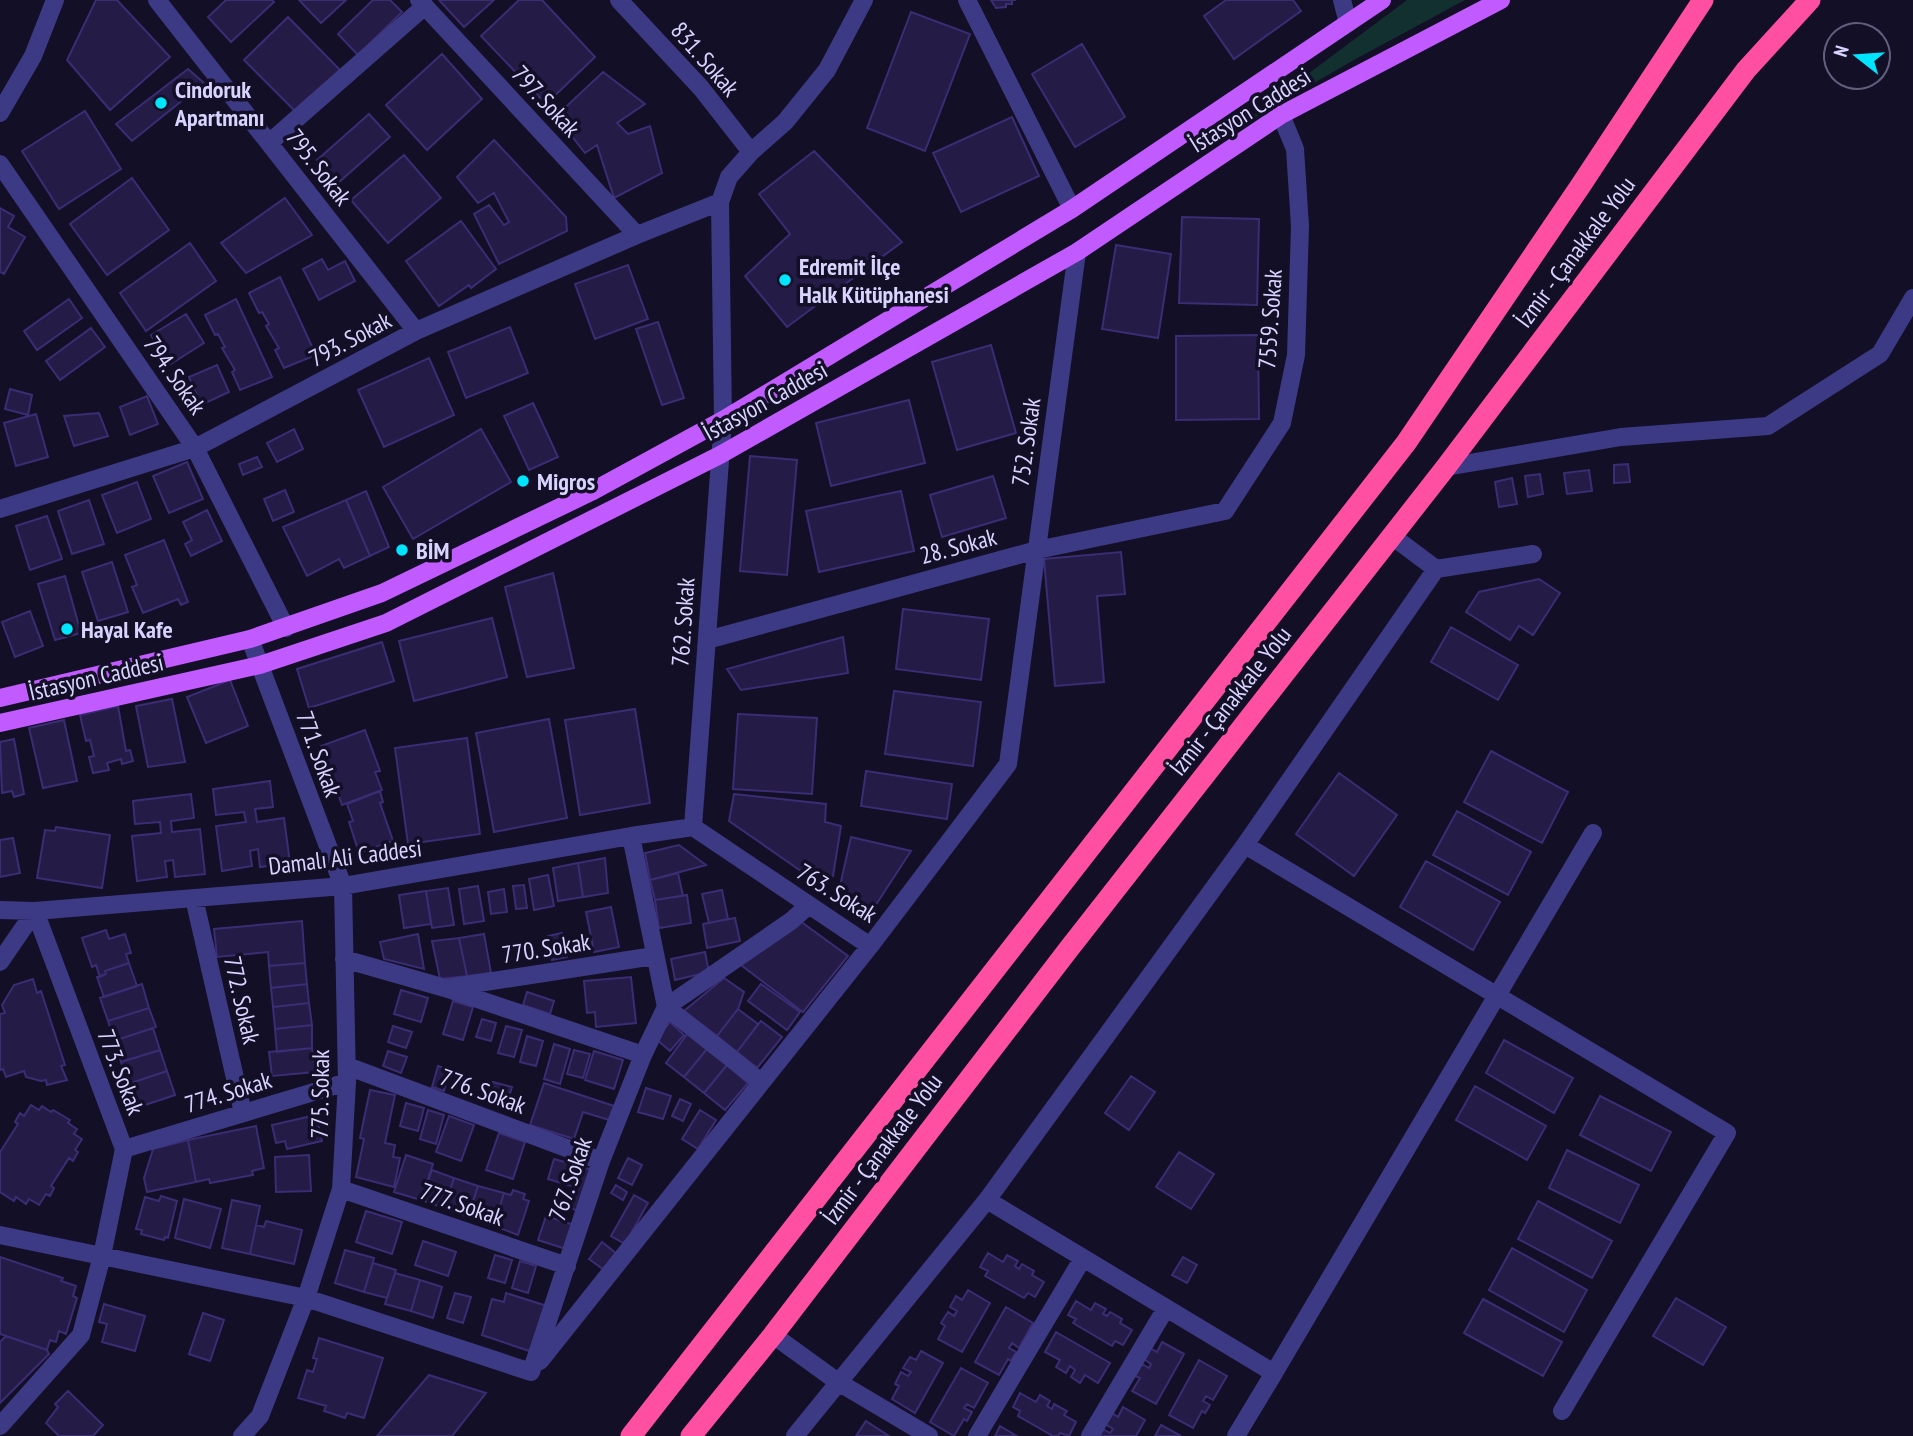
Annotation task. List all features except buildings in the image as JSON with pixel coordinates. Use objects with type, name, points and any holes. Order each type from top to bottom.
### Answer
[{"type":"highway","name":"İzmir - Çanakkale Yolu","points":[[631,1436],[1406,443],[1703,0]]},
{"type":"highway","name":"İzmir - Çanakkale Yolu","points":[[691,1436],[773,1335],[1068,950],[1446,467],[1746,70],[1810,0]]},
{"type":"main road","name":"İstasyon Caddesi","points":[[0,698],[250,639],[286,628],[382,593],[591,492],[723,420],[1072,209],[1382,0]]},
{"type":"main road","name":"İstasyon Caddesi","points":[[0,723],[260,665],[386,624],[720,455],[1077,252],[1282,115],[1501,0]]},
{"type":"street","points":[[0,113],[33,56],[55,0]]},
{"type":"street","name":"795. Sokak","points":[[157,0],[416,331]]},
{"type":"street","name":"831. Sokak","points":[[619,0],[701,88],[751,152]]},
{"type":"street","points":[[720,202],[729,177],[751,152],[785,122],[827,70],[864,0]]},
{"type":"street","points":[[967,0],[1072,209]]},
{"type":"street","points":[[1342,0],[1348,23]]},
{"type":"street","points":[[268,143],[421,3]]},
{"type":"street","name":"797. Sokak","points":[[421,3],[637,235]]},
{"type":"street","name":"7559. Sokak","points":[[1225,511],[1282,423],[1296,355],[1299,213],[1295,149],[1282,115]]},
{"type":"street","name":"794. Sokak","points":[[0,164],[195,448],[286,628]]},
{"type":"street","name":"793. Sokak","points":[[0,509],[195,448],[416,331],[720,202]]},
{"type":"street","name":"762. Sokak","points":[[694,827],[723,420],[720,202]]},
{"type":"street","name":"752. Sokak","points":[[1008,764],[1077,252]]},
{"type":"street","points":[[1446,467],[1621,437],[1768,426],[1880,354],[1913,298]]},
{"type":"street","name":"28. Sokak","points":[[707,640],[1037,550],[1225,511]]},
{"type":"street","points":[[1392,536],[1436,569],[1533,554]]},
{"type":"street","points":[[794,1436],[987,1200],[1245,845],[1436,569]]},
{"type":"street","name":"771. Sokak","points":[[250,639],[343,886]]},
{"type":"street","name":"763. Sokak","points":[[694,827],[870,946],[1008,764]]},
{"type":"street","name":"Damalı Ali Caddesi","points":[[0,910],[35,911],[343,886],[694,827]]},
{"type":"street","points":[[1236,1436],[1592,833]]},
{"type":"street","points":[[631,836],[666,1007],[761,1082]]},
{"type":"street","points":[[1245,845],[1727,1133],[1562,1411]]},
{"type":"street","name":"775. Sokak","points":[[242,1436],[260,1416],[306,1298],[341,1189],[347,1074],[343,886]]},
{"type":"street","name":"772. Sokak","points":[[194,898],[243,1114]]},
{"type":"street","name":"767. Sokak","points":[[531,1372],[601,1161],[643,1055],[666,1007],[808,906]]},
{"type":"street","points":[[0,962],[35,911]]},
{"type":"street","name":"773. Sokak","points":[[0,1426],[81,1335],[102,1256],[124,1149],[35,911]]},
{"type":"street","points":[[1,1236],[306,1298],[531,1372],[870,946]]},
{"type":"street","name":"770. Sokak","points":[[444,988],[654,956]]},
{"type":"street","name":"770. Sokak","points":[[344,959],[444,988],[643,1055]]},
{"type":"street","name":"774. Sokak","points":[[124,1149],[243,1114],[347,1074]]},
{"type":"street","name":"776. Sokak","points":[[347,1074],[601,1161]]},
{"type":"street","name":"777. Sokak","points":[[341,1189],[566,1266]]},
{"type":"street","points":[[987,1200],[1274,1373]]},
{"type":"street","points":[[977,1436],[1083,1258]]},
{"type":"street","points":[[1090,1436],[1166,1308]]},
{"type":"street","points":[[773,1335],[838,1381],[929,1436]]},
{"type":"green space","points":[[1407,0],[1465,0],[1254,118],[1253,115]]},
{"type":"place","name":"Cindoruk Apartmanı","points":[[161,103]]},
{"type":"place","name":"Edremit İlçe Halk Kütüphanesi","points":[[785,280]]},
{"type":"place","name":"Migros","points":[[523,481]]},
{"type":"place","name":"BİM","points":[[402,550]]},
{"type":"place","name":"Hayal Kafe","points":[[67,629]]}]
